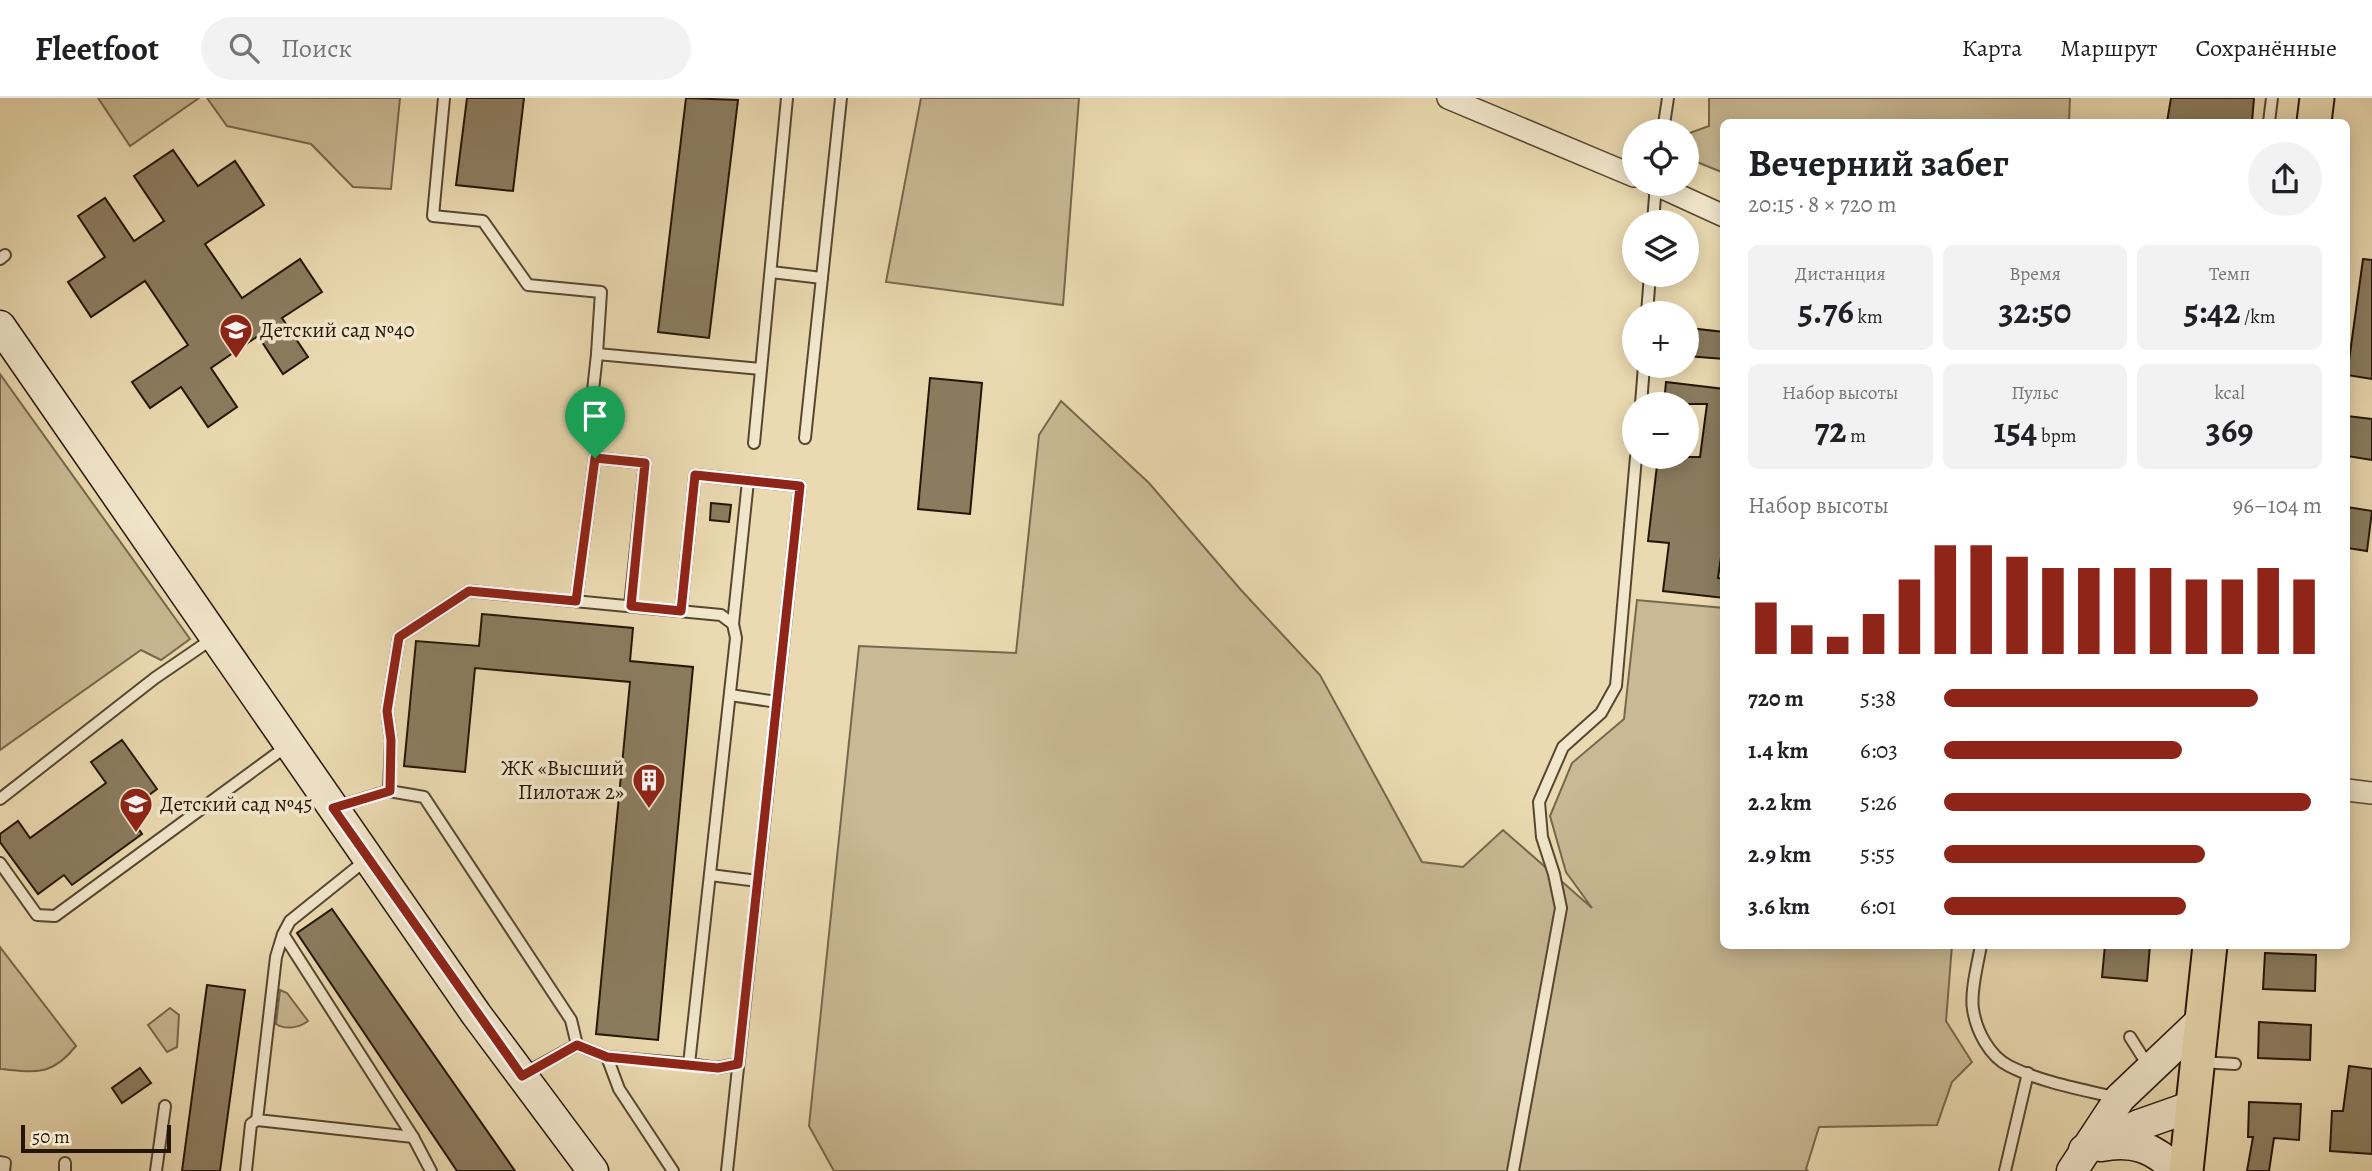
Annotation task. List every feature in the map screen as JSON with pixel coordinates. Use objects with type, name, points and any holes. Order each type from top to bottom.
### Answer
[{"type":"main road","points":[[2314,119],[2317,98]]},
{"type":"main road","points":[[2186,1171],[2210,949]]},
{"type":"street","points":[[1448,98],[1622,171]]},
{"type":"street","points":[[1681,196],[1720,214]]},
{"type":"street","points":[[0,326],[333,808],[522,1076],[593,1171]]},
{"type":"street","points":[[2350,790],[2372,793]]},
{"type":"street","points":[[2078,1160],[2120,1098],[2201,1021]]},
{"type":"street","points":[[2120,1098],[2146,1093],[2193,1106]]},
{"type":"street","points":[[2078,1160],[2139,1125],[2193,1106]]},
{"type":"street","points":[[2078,1160],[2130,1143],[2153,1150],[2176,1171]]},
{"type":"lane","points":[[444,98],[433,215],[483,221],[528,285],[601,292],[590,418]]},
{"type":"lane","points":[[754,443],[787,98]]},
{"type":"lane","points":[[805,438],[841,98]]},
{"type":"lane","points":[[1665,119],[1668,98]]},
{"type":"lane","points":[[2269,119],[2272,98]]},
{"type":"lane","points":[[771,272],[822,278]]},
{"type":"lane","points":[[597,354],[761,369]]},
{"type":"lane","points":[[576,601],[595,458],[620,460],[645,463],[631,606]]},
{"type":"lane","points":[[1513,1171],[1561,908],[1542,837],[1539,802],[1563,747],[1601,713],[1616,685],[1635,469]]},
{"type":"lane","points":[[681,611],[695,475],[800,486],[727,1171]]},
{"type":"lane","points":[[688,1063],[736,638],[733,624],[748,481]]},
{"type":"lane","points":[[390,791],[391,740],[387,711],[399,637],[469,591],[721,615],[733,624]]},
{"type":"lane","points":[[0,799],[155,678],[215,637]]},
{"type":"lane","points":[[730,695],[777,702]]},
{"type":"lane","points":[[0,863],[37,915],[55,916],[289,745]]},
{"type":"lane","points":[[333,808],[390,791],[424,797],[570,1020],[577,1045]]},
{"type":"lane","points":[[257,1121],[276,957],[283,934],[290,921],[369,859]]},
{"type":"lane","points":[[709,875],[758,881]]},
{"type":"lane","points":[[283,934],[413,1137],[431,1171]]},
{"type":"lane","points":[[1980,949],[1972,1006],[1978,1032],[1992,1051],[2007,1065],[2028,1073],[2070,1087],[2120,1098]]},
{"type":"lane","points":[[2130,1037],[2139,1055],[2151,1069]]},
{"type":"lane","points":[[577,1045],[607,1057],[718,1068],[738,1064]]},
{"type":"lane","points":[[522,1076],[577,1045]]},
{"type":"lane","points":[[607,1057],[619,1088],[673,1171]]},
{"type":"lane","points":[[2197,1062],[2235,1064]]},
{"type":"lane","points":[[2005,1171],[2028,1073]]},
{"type":"lane","points":[[156,1171],[165,1106]]},
{"type":"lane","points":[[246,1171],[251,1124],[257,1121],[413,1137]]},
{"type":"lane","points":[[0,1162],[5,1163],[4,1171]]},
{"type":"shaded area","points":[[98,98],[199,98],[130,146]]},
{"type":"shaded area","points":[[207,98],[400,98],[391,189],[353,187],[311,144],[227,126]]},
{"type":"shaded area","points":[[921,98],[1079,98],[1063,305],[886,282]]},
{"type":"shaded area","points":[[1709,98],[2070,98],[2069,119],[1720,119],[1720,171],[1699,163],[1699,130],[1709,126]]},
{"type":"shaded area","points":[[0,374],[190,639],[161,660],[141,650],[0,750]]},
{"type":"shaded area","points":[[1061,401],[1149,483],[1241,590],[1320,675],[1422,862],[1463,867],[1503,830],[1592,908],[1566,872],[1550,816],[1572,763],[1624,719],[1637,600],[1720,608],[1720,949],[1952,949],[1946,1021],[1972,1062],[1952,1082],[1937,1125],[1819,1127],[1806,1169],[1808,1171],[834,1171],[809,1126],[859,646],[1016,653],[1039,435]]},
{"type":"shaded area","points":[[0,947],[76,1046],[50,1068],[33,1071],[0,1069]]},
{"type":"shaded area","points":[[280,990],[287,993],[308,1021],[292,1027],[276,1024]]},
{"type":"shaded area","points":[[170,1008],[179,1015],[177,1047],[167,1052],[148,1025]]},
{"type":"building","points":[[467,98],[524,98],[513,191],[456,185]]},
{"type":"building","points":[[686,98],[738,100],[709,338],[658,332]]},
{"type":"building","points":[[2171,98],[2254,98],[2252,119],[2168,119]]},
{"type":"building","points":[[173,150],[198,186],[235,161],[264,205],[205,244],[242,298],[300,259],[322,292],[282,318],[308,357],[283,374],[258,336],[211,368],[237,407],[208,427],[181,387],[150,408],[132,382],[188,345],[145,281],[91,317],[68,282],[105,257],[78,216],[105,198],[134,241],[164,221],[134,176]]},
{"type":"building","points":[[2363,259],[2372,260],[2372,379],[2350,375],[2350,353]]},
{"type":"building","points":[[1699,329],[1720,332],[1720,359],[1699,357]]},
{"type":"building","points":[[930,378],[982,383],[970,514],[918,509]]},
{"type":"building","points":[[1666,382],[1720,389],[1720,598],[1663,591],[1669,543],[1648,541],[1657,469],[1699,469],[1707,404],[1699,404],[1699,392],[1665,392]]},
{"type":"building","points":[[2350,416],[2372,419],[2372,460],[2350,456]]},
{"type":"building","points":[[711,503],[731,505],[729,522],[710,520]]},
{"type":"building","points":[[2350,507],[2372,511],[2367,551],[2350,548]]},
{"type":"building","name":"ЖК «Высший Пилотаж 2»","points":[[482,614],[633,628],[630,661],[693,667],[658,1040],[596,1034],[630,682],[475,668],[465,772],[404,766],[416,641],[479,646]]},
{"type":"building","points":[[122,740],[157,789],[140,802],[147,812],[134,822],[142,834],[72,885],[64,875],[38,894],[0,842],[0,834],[18,821],[30,838],[106,783],[91,762]]},
{"type":"building","points":[[332,909],[515,1171],[457,1171],[297,933]]},
{"type":"building","points":[[2105,949],[2150,949],[2147,981],[2102,977]]},
{"type":"building","points":[[2265,953],[2316,955],[2315,991],[2263,989]]},
{"type":"building","points":[[207,985],[245,990],[220,1171],[182,1171]]},
{"type":"building","points":[[2259,1022],[2311,1025],[2310,1060],[2258,1058]]},
{"type":"building","points":[[2349,1066],[2372,1069],[2372,1154],[2330,1151],[2332,1111],[2343,1111]]},
{"type":"building","points":[[140,1068],[151,1083],[122,1103],[112,1088]]},
{"type":"building","points":[[2249,1102],[2301,1104],[2299,1140],[2274,1138],[2269,1171],[2247,1171],[2253,1137],[2248,1137]]},
{"type":"place","name":"Детский сад №40","points":[[236,360]]},
{"type":"place","name":"ЖК «Высший Пилотаж 2»","points":[[649,810]]},
{"type":"place","name":"Детский сад №45","points":[[136,834]]},
{"type":"route","points":[[595,458],[645,463],[631,606],[681,611],[695,475],[800,486],[738,1064],[718,1068],[607,1057],[577,1045],[522,1076],[333,808],[390,791],[391,740],[387,711],[399,637],[469,591],[576,601],[595,458]]}]
